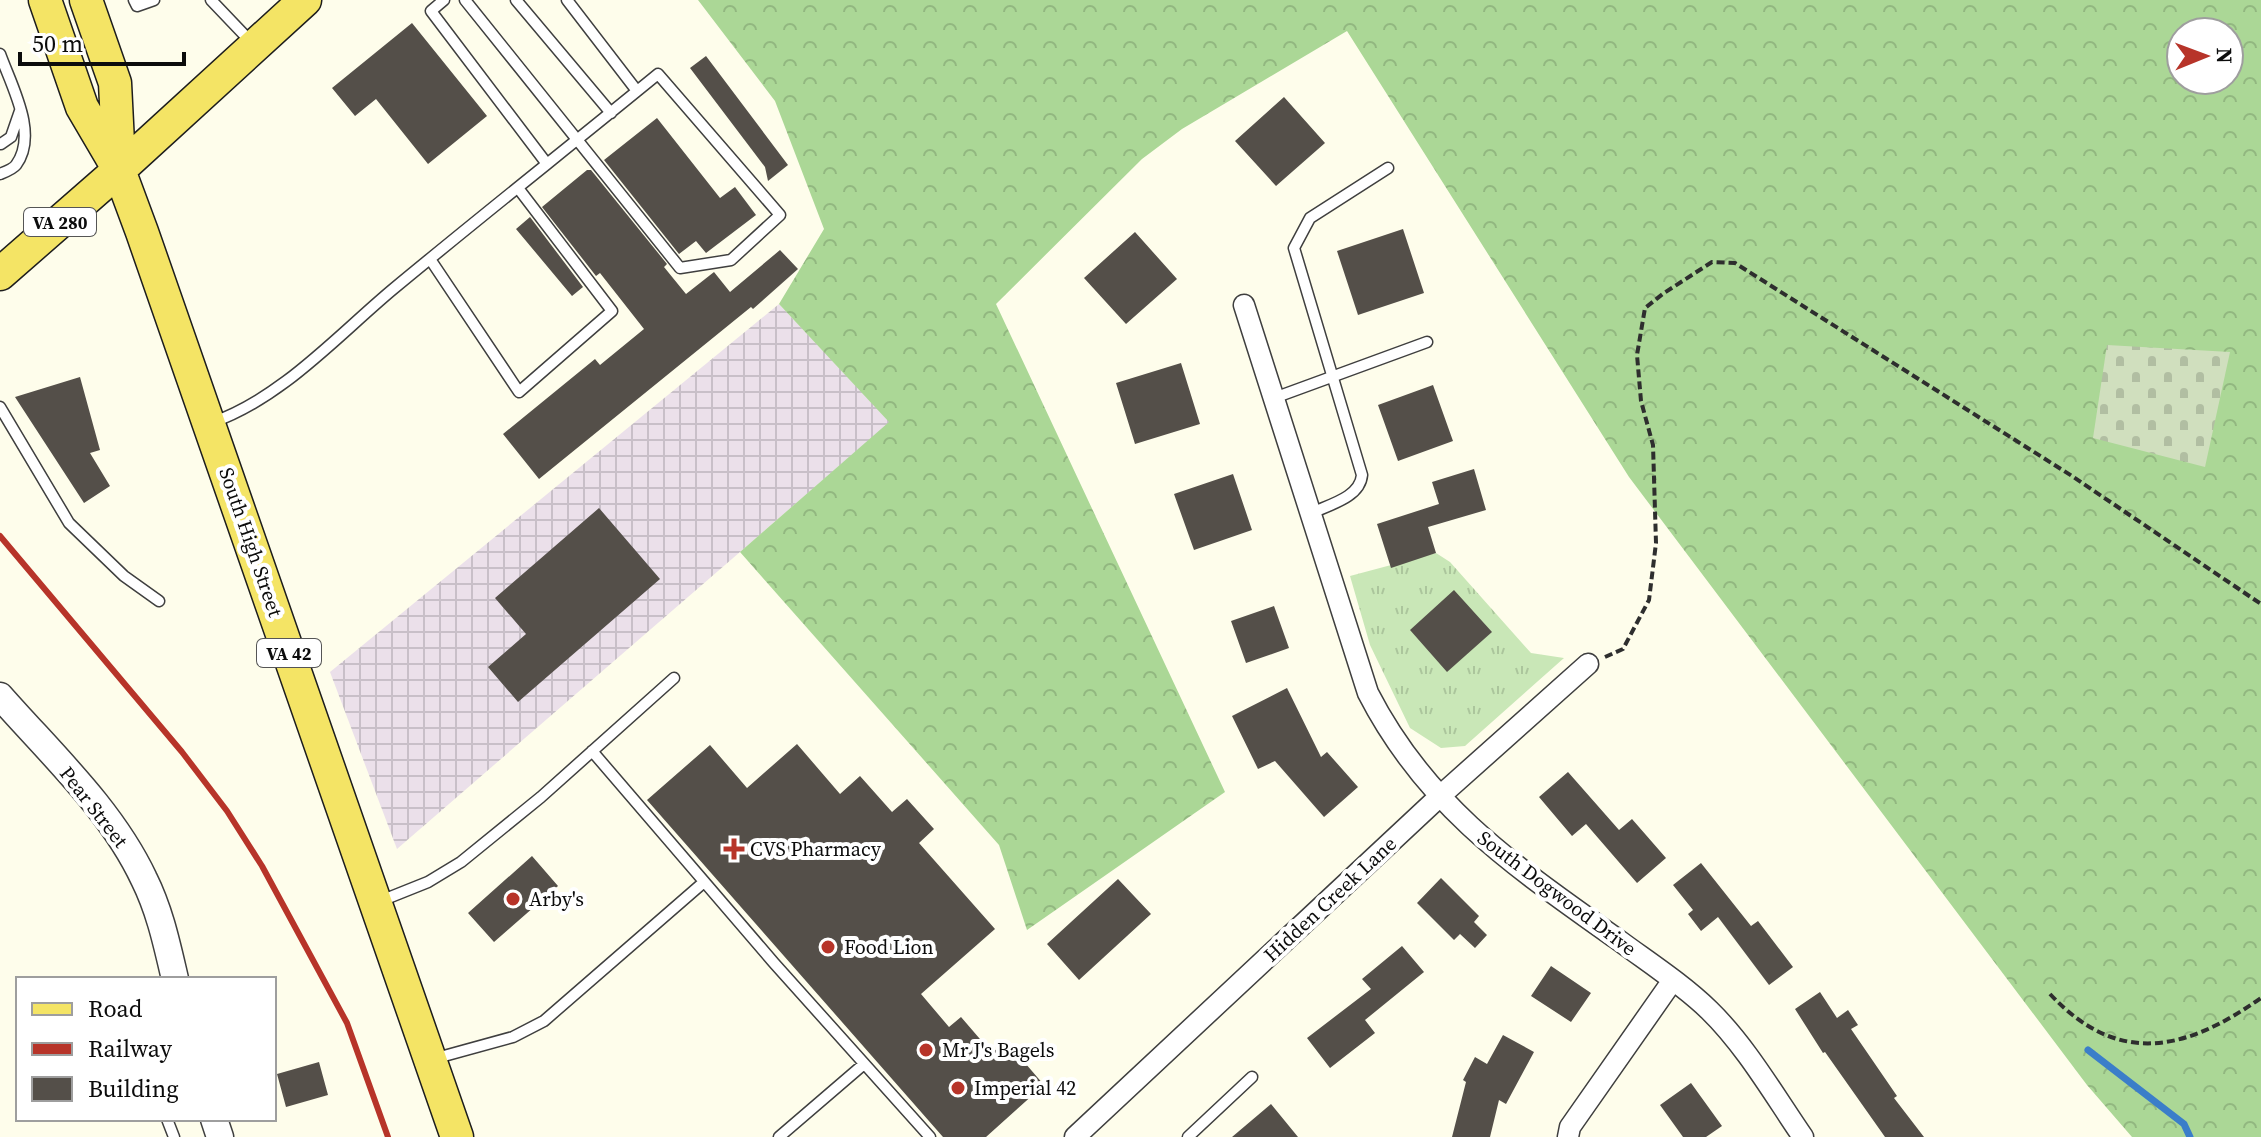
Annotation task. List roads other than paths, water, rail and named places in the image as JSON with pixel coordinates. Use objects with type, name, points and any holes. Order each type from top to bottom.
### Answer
[{"type":"main road","name":"South High Street","points":[[45,0],[82,107],[119,170],[457,1137]]},
{"type":"main road","name":"VA 42","points":[[86,0],[115,83],[119,170]]},
{"type":"main road","points":[[119,170],[305,0]]},
{"type":"main road","name":"VA 280","points":[[0,274],[119,170]]},
{"type":"street","name":"South Dogwood Drive","points":[[1244,305],[1368,693],[1395,739],[1439,797],[1504,858],[1710,1010],[1803,1137]]},
{"type":"street","name":"Hidden Creek Lane","points":[[1083,1134],[1439,797],[1588,664]]},
{"type":"street","name":"Pear Street","points":[[0,696],[101,809],[122,839],[145,880],[174,977]]},
{"type":"street","points":[[1568,1137],[1570,1127],[1673,980]]},
{"type":"lane","points":[[134,0],[137,6],[154,0]]},
{"type":"lane","points":[[211,0],[255,46]]},
{"type":"lane","points":[[444,0],[431,11],[547,164]]},
{"type":"lane","points":[[209,424],[242,410],[273,391],[430,259],[578,140],[658,74],[780,215],[731,260],[680,268],[578,140],[465,0]]},
{"type":"lane","points":[[516,0],[611,113]]},
{"type":"lane","points":[[567,0],[637,91]]},
{"type":"lane","points":[[0,54],[20,111],[25,144],[16,166],[0,174]]},
{"type":"lane","points":[[1,144],[11,137],[20,111]]},
{"type":"lane","points":[[1309,514],[1350,495],[1361,484],[1359,459],[1300,271],[1295,244],[1310,218],[1388,168]]},
{"type":"lane","points":[[430,259],[519,392],[612,311],[518,188]]},
{"type":"lane","points":[[1274,398],[1427,342]]},
{"type":"lane","points":[[0,407],[69,523],[124,576],[159,601]]},
{"type":"lane","points":[[376,903],[428,882],[461,862],[674,678]]},
{"type":"lane","points":[[592,751],[930,1137]]},
{"type":"lane","points":[[431,1060],[513,1037],[544,1021],[704,882]]},
{"type":"lane","points":[[779,1137],[864,1064]]},
{"type":"lane","points":[[1188,1137],[1252,1077]]},
{"type":"waterway","points":[[2088,1050],[2184,1124],[2190,1137]]},
{"type":"railway","points":[[0,536],[182,752],[227,811],[262,866],[347,1023],[388,1137]]},
{"type":"place","name":"CVS Pharmacy","points":[[734,849]]},
{"type":"place","name":"Arby's","points":[[513,899]]},
{"type":"place","name":"Food Lion","points":[[828,947]]},
{"type":"place","name":"Mr J's Bagels","points":[[926,1050]]},
{"type":"place","name":"Imperial 42","points":[[958,1088]]}]
